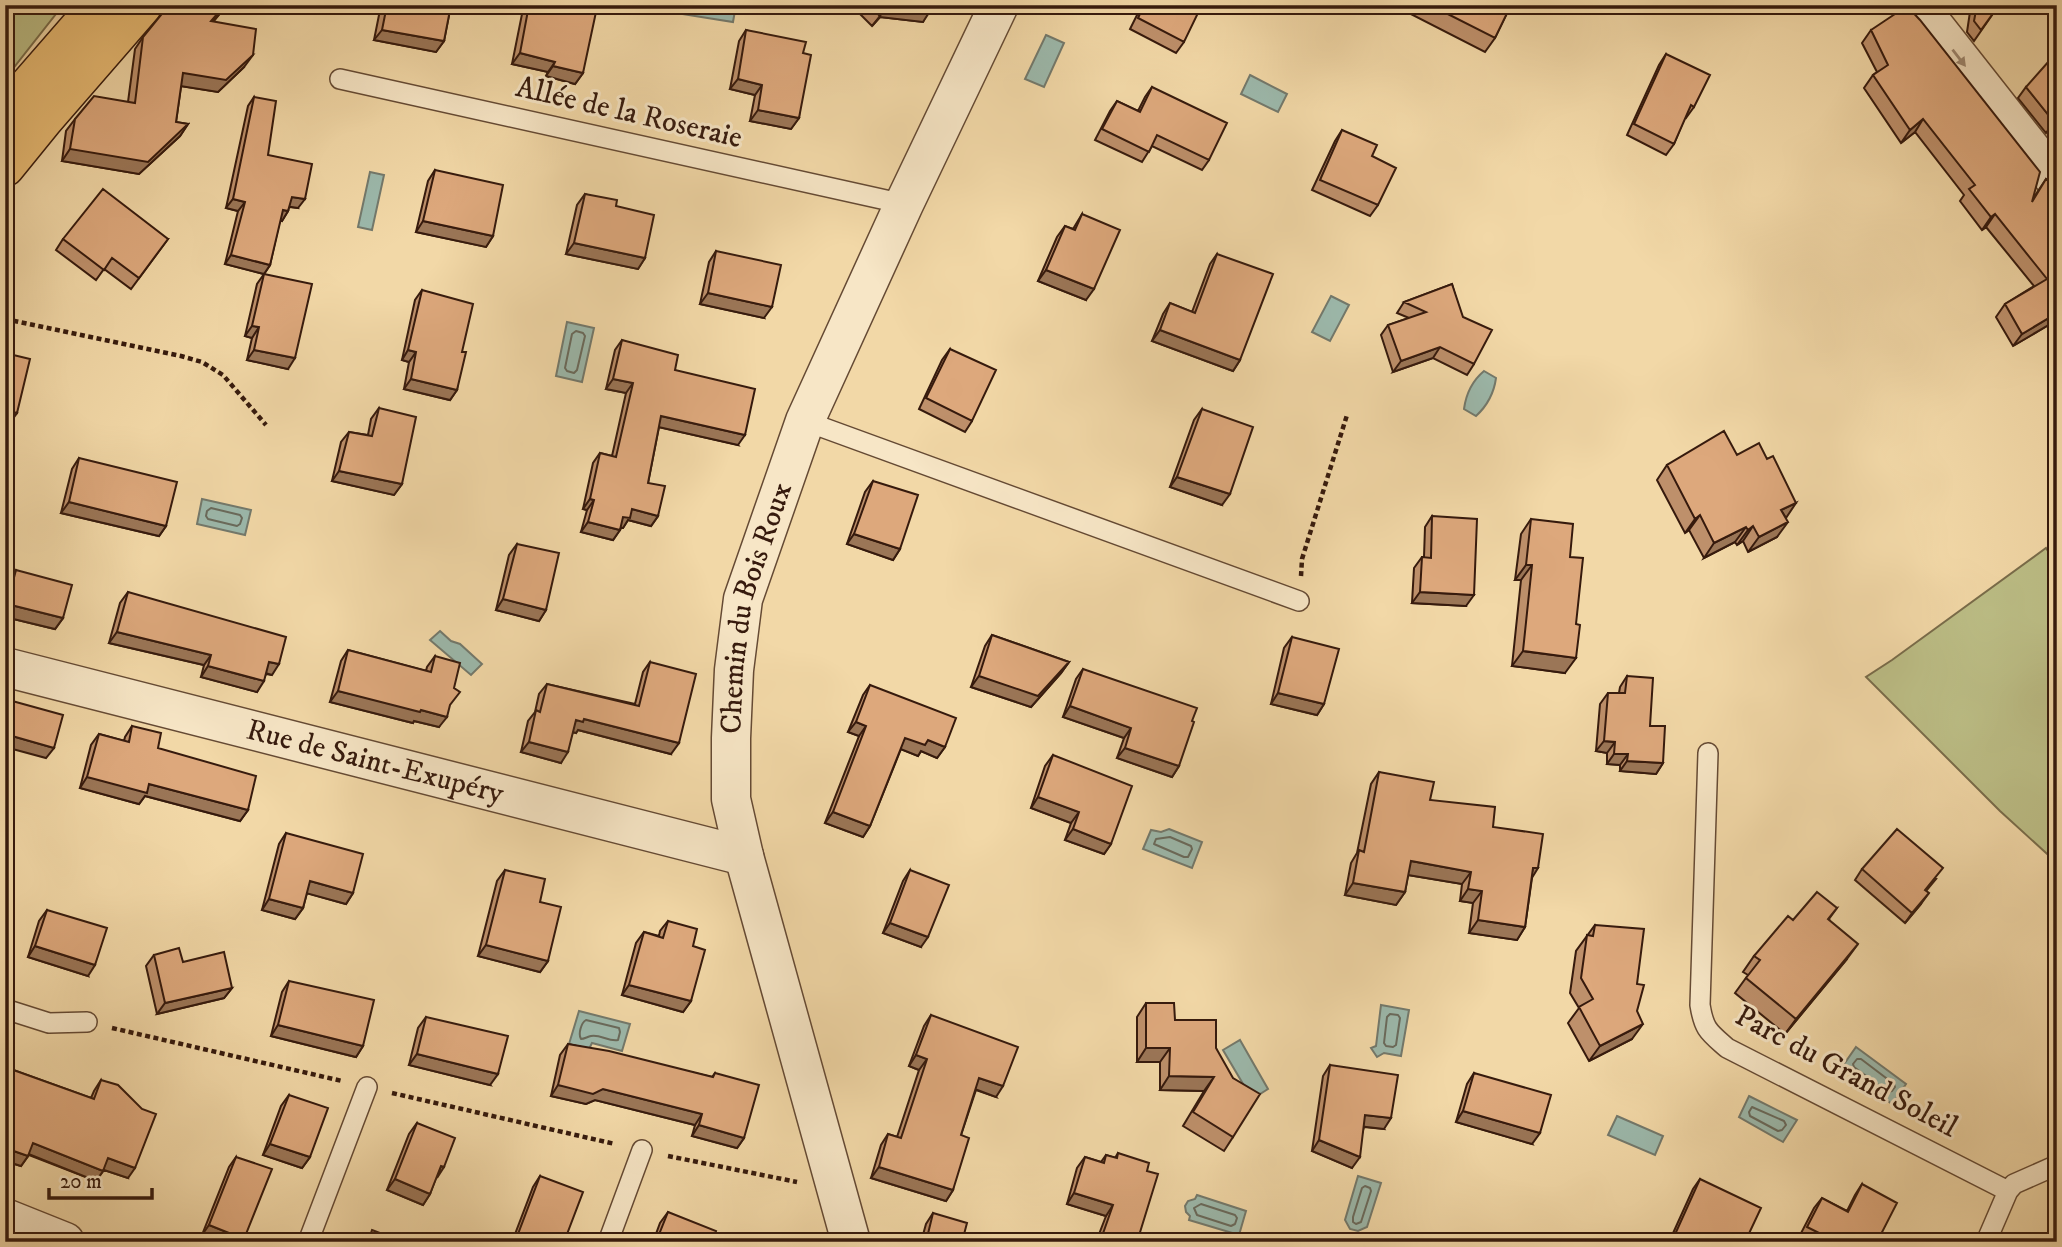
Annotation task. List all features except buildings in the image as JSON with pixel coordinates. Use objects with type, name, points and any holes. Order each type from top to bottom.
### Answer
[{"type":"main road","points":[[9,99],[99,5]]},
{"type":"main road","points":[[5,167],[143,5]]},
{"type":"street","name":"Chemin du Bois Roux","points":[[851,1242],[744,856],[731,799],[734,670],[743,599],[805,421],[999,5]]},
{"type":"street","points":[[1927,10],[2057,183]]},
{"type":"street","name":"Rue de Saint-Exupéry","points":[[5,667],[744,856]]},
{"type":"street","points":[[5,1218],[65,1242]]},
{"type":"lane","points":[[5,141],[30,108],[121,5]]},
{"type":"lane","name":"Allée de la Roseraie","points":[[340,79],[904,205]]},
{"type":"lane","points":[[805,421],[1299,601]]},
{"type":"lane","name":"Parc du Grand Soleil","points":[[1708,753],[1700,1005],[1703,1022],[1727,1048],[2008,1191]]},
{"type":"lane","points":[[5,1009],[49,1023],[87,1022]]},
{"type":"lane","points":[[308,1242],[368,1087]]},
{"type":"lane","points":[[608,1242],[642,1150]]},
{"type":"lane","points":[[1986,1242],[2008,1191],[2014,1184],[2057,1165]]},
{"type":"path","points":[[5,318],[202,362],[223,375],[266,425]]},
{"type":"path","points":[[1299,601],[1302,559],[1347,415]]},
{"type":"path","points":[[87,1022],[642,1150],[835,1190]]},
{"type":"green space","points":[[7,5],[63,5],[15,66],[5,57]]},
{"type":"green space","points":[[2046,548],[2057,565],[2057,863],[2000,811],[1866,677]]},
{"type":"water","points":[[684,5],[736,5],[733,22],[682,14]]},
{"type":"water","points":[[1046,35],[1064,43],[1044,87],[1025,79]]},
{"type":"water","points":[[1250,75],[1287,94],[1278,112],[1241,94]]},
{"type":"water","points":[[370,172],[384,175],[372,230],[358,227]]},
{"type":"water","points":[[1331,296],[1349,305],[1330,341],[1312,332]]},
{"type":"water","points":[[567,322],[594,328],[582,382],[556,376]]},
{"type":"water","points":[[1484,371],[1496,378],[1492,394],[1476,416],[1464,409],[1465,403],[1473,383]]},
{"type":"water","points":[[202,499],[251,510],[245,535],[197,524]]},
{"type":"water","points":[[440,631],[451,641],[460,644],[482,664],[471,675],[430,640]]},
{"type":"water","points":[[1169,829],[1202,842],[1192,868],[1143,849],[1151,830],[1161,832]]},
{"type":"water","points":[[1381,1005],[1409,1010],[1401,1056],[1384,1053],[1377,1057],[1371,1048],[1376,1046]]},
{"type":"water","points":[[579,1011],[630,1024],[622,1051],[592,1043],[589,1049],[569,1044]]},
{"type":"water","points":[[1240,1040],[1268,1089],[1252,1099],[1223,1050]]},
{"type":"water","points":[[1856,1047],[1906,1084],[1892,1104],[1842,1067]]},
{"type":"water","points":[[1749,1096],[1797,1120],[1783,1142],[1739,1117]]},
{"type":"water","points":[[1617,1116],[1663,1136],[1655,1155],[1608,1135]]},
{"type":"water","points":[[1358,1176],[1381,1183],[1367,1227],[1358,1231],[1350,1229],[1345,1220]]},
{"type":"water","points":[[1197,1195],[1246,1211],[1239,1235],[1189,1220],[1185,1206]]}]
